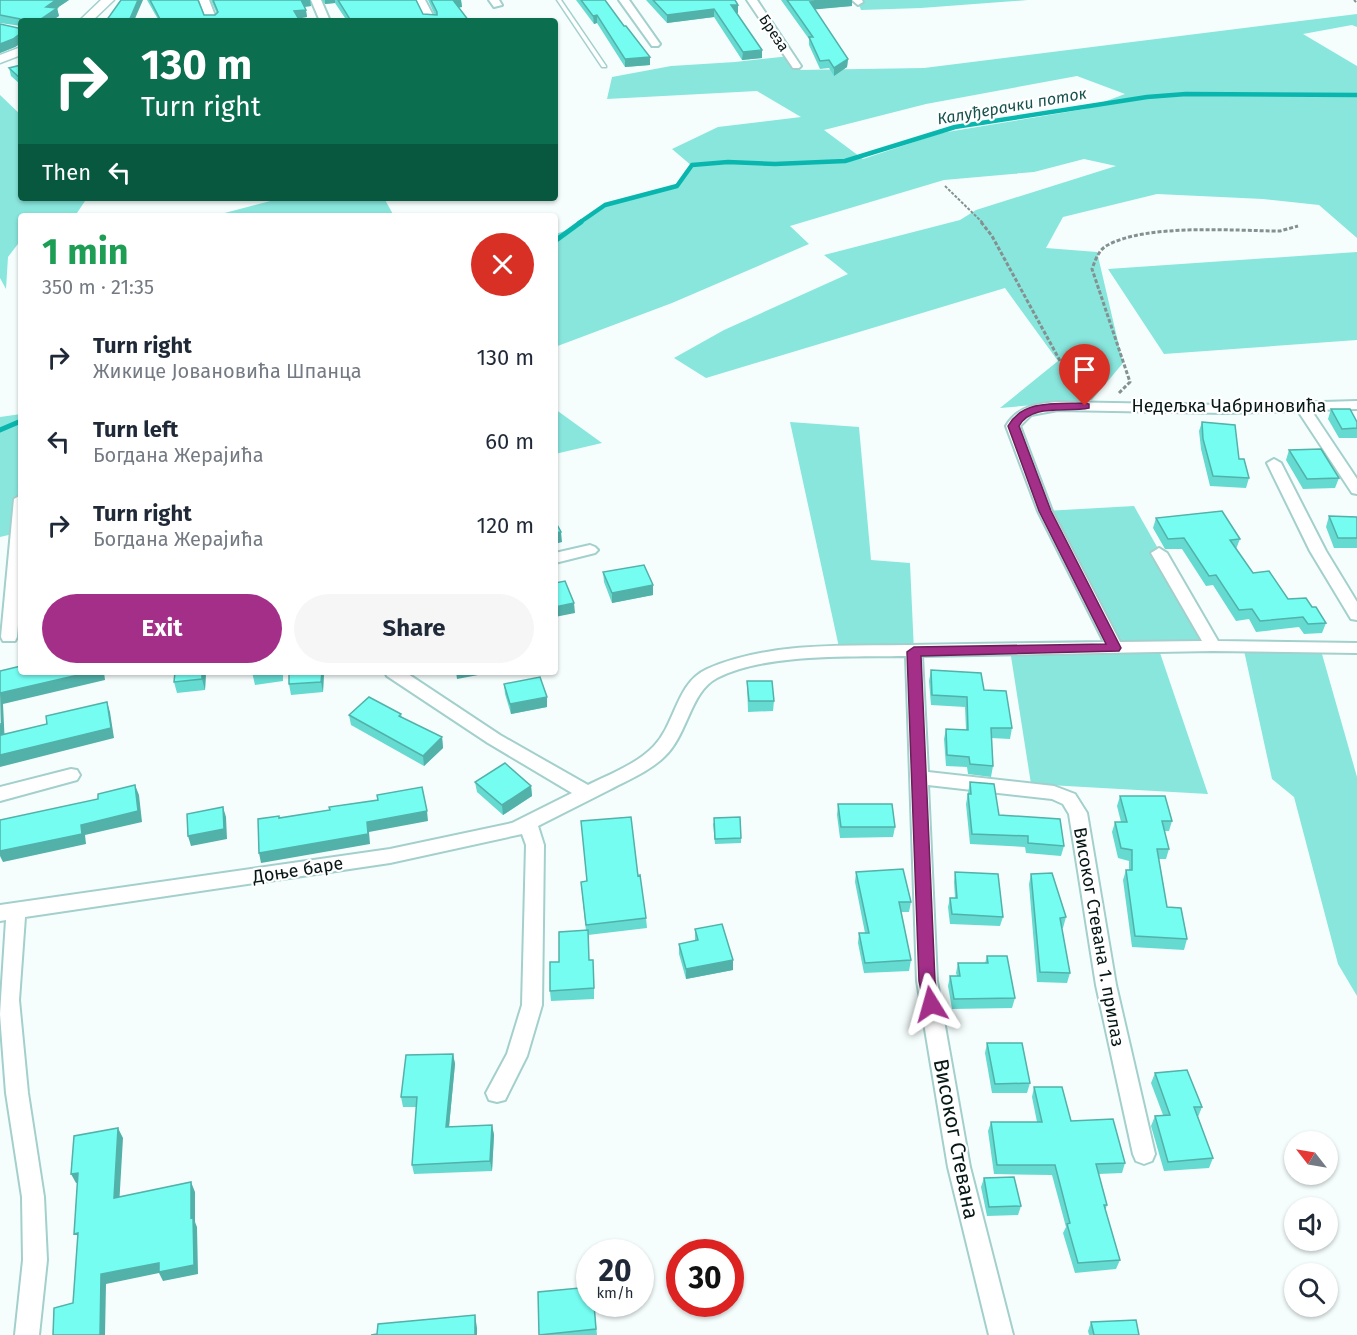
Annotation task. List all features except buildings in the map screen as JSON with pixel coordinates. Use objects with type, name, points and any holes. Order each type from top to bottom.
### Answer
[{"type":"street","points":[[88,18],[108,0]]},
{"type":"street","points":[[204,0],[211,18]]},
{"type":"street","points":[[316,0],[324,18]]},
{"type":"street","points":[[420,0],[429,18]]},
{"type":"street","points":[[624,0],[656,44]]},
{"type":"street","name":"Бреза","points":[[752,0],[796,66]]},
{"type":"street","points":[[0,59],[18,53]]},
{"type":"street","name":"Недељка Чабриновића","points":[[1115,648],[1045,511],[1013,426],[1018,418],[1032,409],[1093,406],[1224,409],[1357,405]]},
{"type":"street","points":[[1302,407],[1357,490]]},
{"type":"street","points":[[1274,463],[1318,551],[1357,615]]},
{"type":"street","points":[[558,557],[590,550]]},
{"type":"street","points":[[1159,553],[1213,646]]},
{"type":"street","points":[[10,637],[18,558]]},
{"type":"street","name":"Доње баре","points":[[8,912],[390,856],[490,837],[528,824],[639,767],[660,751],[677,727],[693,688],[711,674],[751,661],[788,655],[914,652],[1213,646],[1357,648]]},
{"type":"street","name":"Високог Стевана","points":[[914,652],[927,981],[959,1167],[1001,1335]]},
{"type":"street","points":[[398,675],[494,739],[587,793]]},
{"type":"street","points":[[0,794],[71,775]]},
{"type":"street","name":"Високог Стевана 1. прилаз","points":[[920,778],[1054,793],[1069,799],[1078,813],[1094,929],[1125,1084],[1144,1155]]},
{"type":"street","points":[[497,1093],[517,1056],[532,1005],[535,845],[528,824]]},
{"type":"street","points":[[8,912],[9,1000],[17,1093],[33,1197],[35,1260],[27,1335]]},
{"type":"lane","points":[[559,0],[604,66]]},
{"type":"path","points":[[1354,0],[1357,3]]},
{"type":"path","points":[[945,186],[979,217],[993,236],[1003,259],[1093,406],[1099,401],[1122,392],[1130,382],[1092,269],[1095,259],[1104,247],[1124,239],[1157,233],[1280,231],[1298,226]]},
{"type":"shaded area","points":[[857,0],[1028,0],[861,10]]},
{"type":"shaded area","points":[[1357,14],[1357,27],[1352,25],[1303,34],[1357,66],[1357,238],[1319,205],[1263,199],[1157,194],[1063,217],[1046,248],[1097,252],[1123,363],[1092,400],[1000,408],[1058,361],[1005,288],[706,378],[674,358],[724,330],[848,274],[824,255],[960,220],[976,210],[1116,166],[1084,159],[1034,172],[944,180],[790,226],[809,244],[672,303],[558,346],[558,233],[578,227],[605,205],[677,186],[692,166],[672,149],[718,127],[801,117],[757,91],[607,99],[612,77],[671,66],[790,56],[798,70],[924,68]],"holes":[[[1077,76],[1125,94],[1085,109],[941,133],[863,159],[824,130],[926,104]]]},
{"type":"shaded area","points":[[0,95],[18,112],[18,201],[85,201],[77,213],[18,213],[18,244],[8,257],[6,289],[0,278]]},
{"type":"shaded area","points":[[270,201],[386,201],[392,213],[224,213]]},
{"type":"shaded area","points":[[1357,252],[1357,340],[1164,354],[1108,269]]},
{"type":"shaded area","points":[[558,411],[602,443],[558,453]]},
{"type":"shaded area","points":[[18,414],[17,533],[0,537],[0,417]]},
{"type":"shaded area","points":[[790,422],[859,427],[871,560],[910,563],[914,652],[840,652]]},
{"type":"shaded area","points":[[1134,506],[1213,646],[1158,647],[1208,794],[1031,784],[1010,650],[1114,648],[1045,511]]},
{"type":"shaded area","points":[[1243,646],[1320,647],[1357,777],[1357,996],[1338,964],[1294,797],[1272,779]]},
{"type":"waterway","name":"Калуђерачки поток","points":[[579,223],[605,205],[677,186],[692,165],[728,162],[775,164],[845,161],[955,127],[1147,97],[1186,94],[1357,95]]},
{"type":"waterway","name":"Калуђерачки поток","points":[[558,239],[581,222]]},
{"type":"waterway","name":"Калуђерачки поток","points":[[0,430],[18,422]]},
{"type":"route","points":[[931,1004],[927,981],[914,652],[1115,648],[1045,511],[1013,426],[1018,418],[1032,409],[1085,406]]}]
